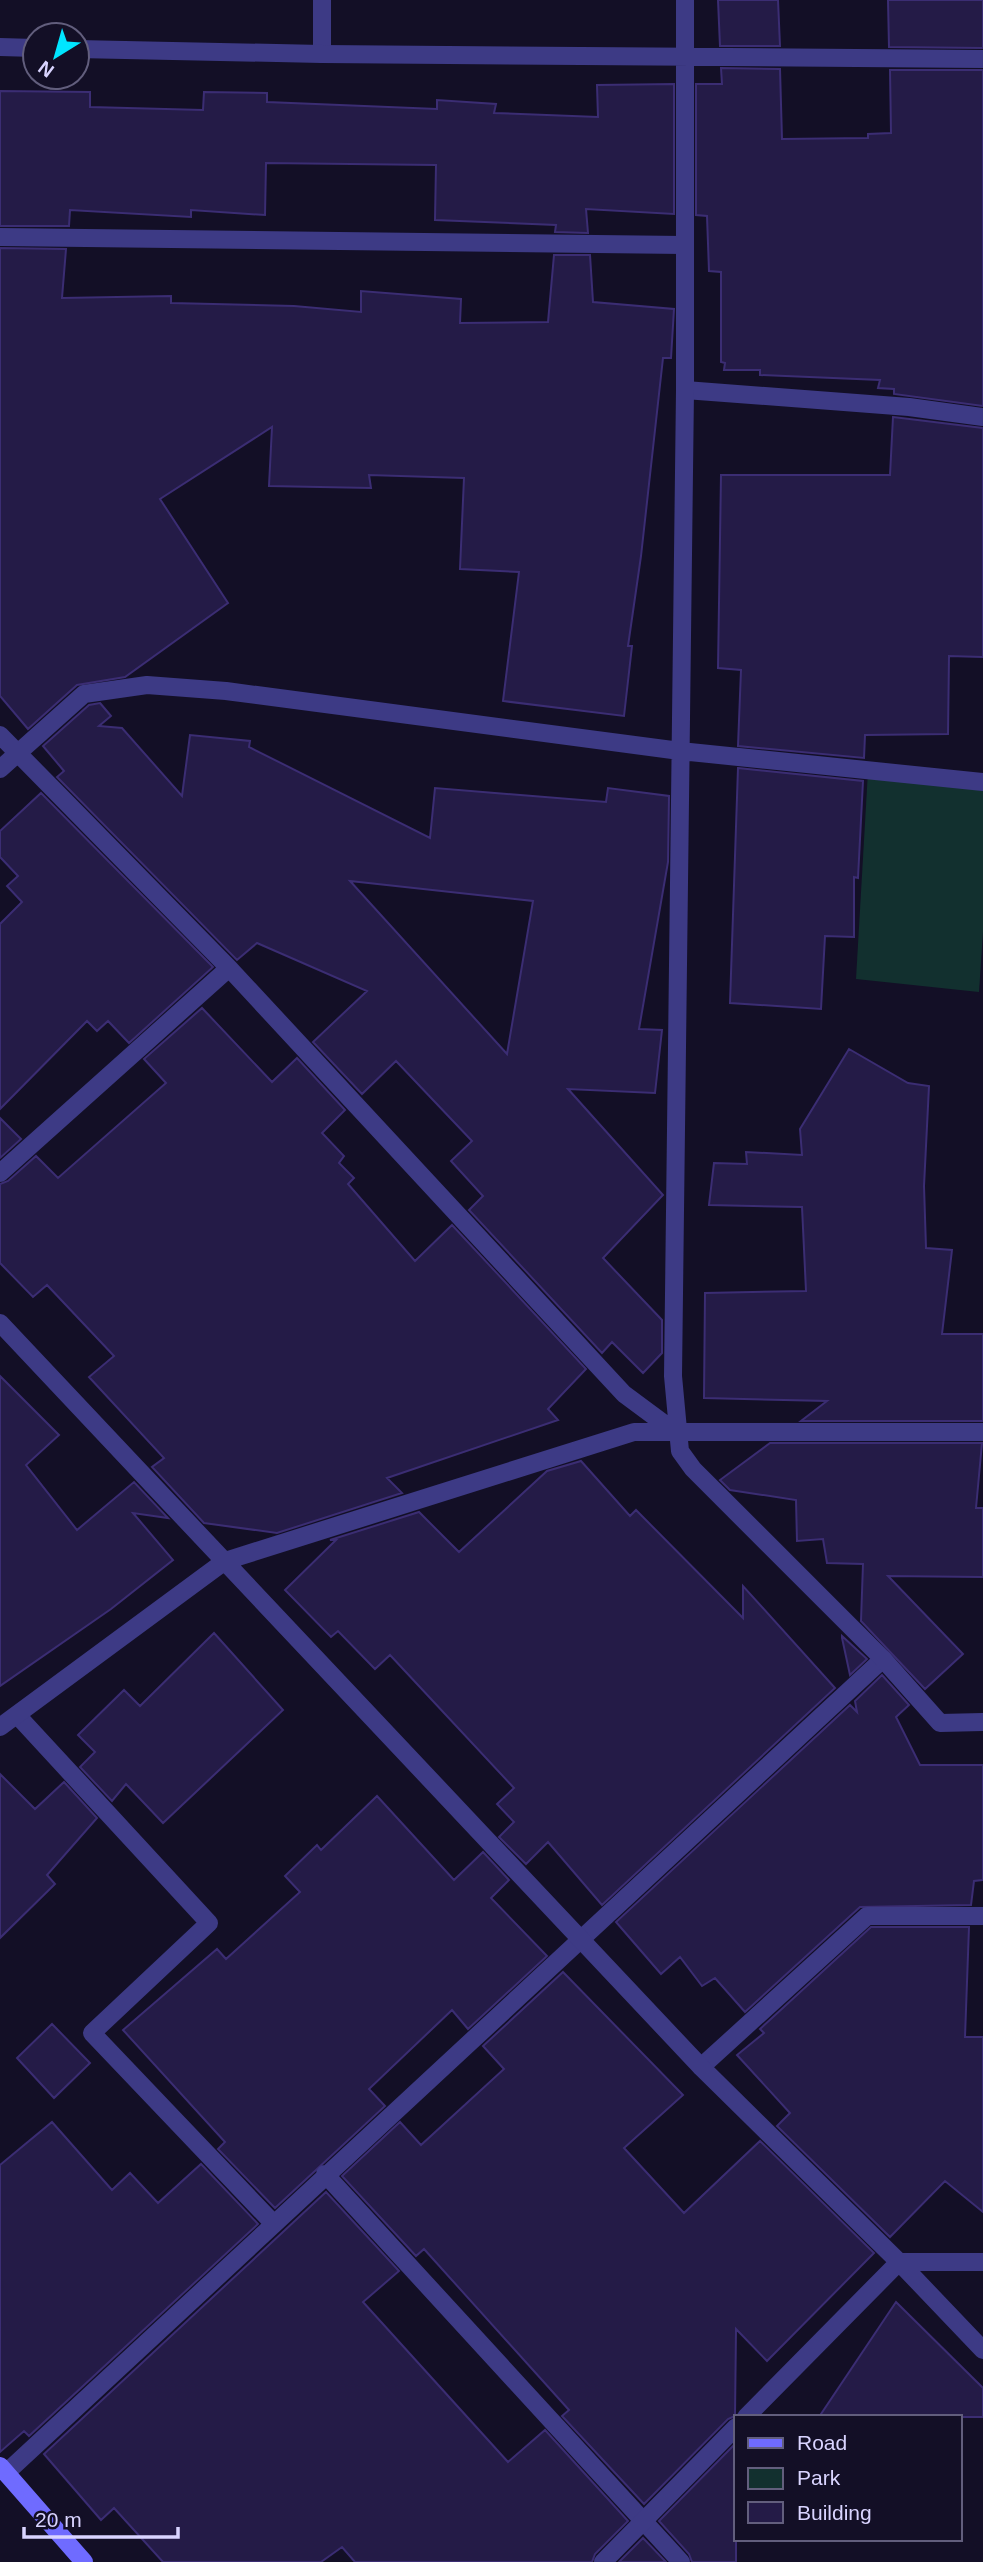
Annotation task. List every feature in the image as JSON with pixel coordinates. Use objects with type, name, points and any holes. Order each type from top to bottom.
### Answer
[{"type":"street","points":[[322,54],[323,0]]},
{"type":"street","points":[[685,0],[685,390],[673,1376],[680,1451],[692,1469],[883,1659],[940,1723],[983,1723]]},
{"type":"street","points":[[0,47],[21,48]]},
{"type":"street","points":[[91,49],[322,54],[983,59]]},
{"type":"street","points":[[0,237],[684,245]]},
{"type":"street","points":[[685,390],[909,407],[983,417]]},
{"type":"street","points":[[0,769],[84,694],[147,685],[226,691],[680,751],[983,782]]},
{"type":"street","points":[[0,735],[17,754],[43,775],[229,968],[624,1394],[678,1434]]},
{"type":"street","points":[[0,1173],[229,968]]},
{"type":"street","points":[[0,1323],[701,2067],[899,2262],[983,2350]]},
{"type":"street","points":[[0,1727],[225,1561],[634,1432],[983,1432]]},
{"type":"street","points":[[84,2562],[3,2469],[582,1940],[883,1659]]},
{"type":"street","points":[[17,1715],[209,1923],[92,2033],[273,2223]]},
{"type":"street","points":[[701,2067],[867,1916],[983,1916]]},
{"type":"street","points":[[325,2174],[681,2562]]},
{"type":"street","points":[[749,2415],[899,2262],[983,2262]]},
{"type":"street","points":[[603,2562],[734,2429]]},
{"type":"green space","points":[[868,771],[983,782],[983,932],[979,992],[856,979]]},
{"type":"building","points":[[718,0],[778,0],[780,46],[720,46]]},
{"type":"building","points":[[888,0],[983,0],[983,48],[889,47]]},
{"type":"building","points":[[721,68],[780,69],[782,139],[868,138],[868,134],[891,133],[890,70],[983,70],[983,406],[894,394],[894,389],[878,388],[880,380],[760,375],[760,370],[724,370],[725,363],[721,362],[721,272],[709,271],[707,216],[696,215],[696,84],[722,84]]},
{"type":"building","points":[[674,84],[674,214],[586,209],[588,233],[555,232],[556,225],[435,220],[436,165],[266,163],[265,215],[191,210],[191,217],[70,210],[69,226],[0,226],[0,91],[90,92],[90,107],[203,110],[204,92],[267,93],[267,102],[437,109],[437,100],[496,104],[494,113],[598,117],[597,85]]},
{"type":"building","points":[[0,248],[66,249],[62,298],[171,296],[171,303],[294,306],[361,312],[361,291],[461,299],[460,323],[548,322],[554,255],[590,255],[593,302],[674,309],[671,358],[663,358],[628,646],[632,646],[624,716],[503,701],[519,572],[460,569],[464,478],[369,475],[371,488],[269,486],[272,427],[160,499],[228,603],[125,677],[77,685],[28,729],[0,696]]},
{"type":"building","points":[[893,417],[983,428],[983,657],[949,656],[948,734],[865,735],[864,758],[738,746],[741,670],[718,668],[721,475],[890,475]]},
{"type":"building","points":[[100,703],[111,716],[99,726],[122,728],[182,796],[190,735],[250,741],[249,747],[430,838],[435,788],[606,802],[608,788],[669,796],[668,862],[639,1029],[662,1030],[655,1093],[568,1089],[663,1195],[603,1258],[662,1320],[662,1353],[643,1373],[612,1342],[602,1353],[469,1210],[483,1196],[451,1161],[472,1141],[396,1061],[362,1094],[313,1042],[367,991],[257,943],[237,960],[57,777],[64,771],[43,746],[89,705]],"holes":[[[350,881],[533,901],[507,1054]]]},
{"type":"building","points":[[738,768],[863,781],[858,878],[854,877],[854,937],[825,936],[821,1009],[730,1003]]},
{"type":"building","points":[[41,793],[213,967],[129,1043],[108,1021],[97,1031],[87,1021],[0,1109],[0,924],[22,902],[7,886],[18,876],[0,857],[0,831]]},
{"type":"building","points":[[202,1008],[272,1082],[297,1058],[345,1110],[322,1133],[344,1156],[339,1163],[354,1178],[348,1184],[415,1261],[452,1225],[586,1369],[548,1409],[558,1420],[387,1478],[402,1493],[277,1533],[204,1523],[152,1467],[164,1458],[89,1377],[114,1356],[47,1285],[33,1297],[0,1263],[0,1184],[8,1181],[36,1156],[58,1178],[166,1083],[144,1059]]},
{"type":"building","points":[[849,1049],[908,1083],[929,1086],[924,1186],[926,1248],[952,1250],[942,1334],[983,1334],[983,1421],[801,1421],[827,1401],[704,1398],[705,1293],[806,1291],[802,1207],[709,1205],[714,1163],[747,1164],[746,1152],[802,1155],[800,1129]]},
{"type":"building","points":[[0,1118],[21,1139],[0,1158]]},
{"type":"building","points":[[0,1376],[59,1435],[26,1465],[77,1530],[134,1482],[168,1518],[133,1513],[173,1560],[111,1609],[0,1686]]},
{"type":"building","points":[[770,1443],[982,1443],[976,1508],[983,1508],[983,1577],[888,1576],[963,1654],[925,1689],[861,1621],[863,1564],[827,1563],[823,1539],[797,1541],[796,1500],[730,1490],[720,1480]]},
{"type":"building","points":[[581,1461],[630,1516],[636,1510],[743,1618],[743,1586],[835,1688],[602,1905],[548,1842],[526,1864],[499,1837],[514,1822],[497,1804],[514,1788],[390,1655],[375,1669],[338,1631],[331,1637],[285,1590],[336,1540],[330,1540],[419,1512],[459,1552],[547,1471]]},
{"type":"building","points":[[214,1633],[283,1710],[163,1823],[126,1784],[112,1801],[80,1767],[95,1752],[78,1735],[124,1690],[140,1706]]},
{"type":"building","points":[[842,1638],[867,1659],[850,1675]]},
{"type":"building","points":[[882,1675],[909,1705],[896,1717],[920,1765],[983,1765],[983,1880],[974,1881],[971,1905],[860,1907],[745,2012],[715,1978],[702,1986],[680,1957],[661,1974],[616,1922],[850,1705],[857,1712],[855,1701]]},
{"type":"building","points":[[0,1774],[35,1809],[64,1782],[97,1818],[47,1875],[55,1884],[0,1938]]},
{"type":"building","points":[[377,1796],[454,1880],[483,1852],[509,1880],[491,1898],[547,1956],[468,2029],[452,2010],[369,2089],[385,2106],[275,2208],[218,2149],[225,2142],[123,2030],[217,1949],[226,1959],[300,1892],[285,1876],[317,1845],[321,1850]]},
{"type":"building","points":[[871,1927],[969,1927],[965,2037],[983,2037],[983,2212],[945,2181],[890,2237],[777,2126],[790,2113],[737,2055],[764,2033],[760,2029]]},
{"type":"building","points":[[563,1972],[683,2095],[624,2148],[684,2213],[760,2141],[874,2253],[767,2361],[736,2329],[735,2415],[644,2504],[562,2416],[569,2410],[424,2249],[416,2256],[342,2176],[400,2122],[421,2145],[504,2069],[483,2046]]},
{"type":"building","points":[[52,2024],[90,2063],[54,2098],[17,2058]]},
{"type":"building","points":[[52,2122],[112,2190],[130,2173],[158,2203],[201,2164],[258,2224],[29,2436],[24,2431],[0,2452],[0,2165]]},
{"type":"building","points":[[326,2192],[399,2271],[363,2302],[508,2462],[545,2430],[628,2521],[595,2554],[592,2562],[355,2562],[342,2547],[321,2562],[163,2562],[114,2508],[101,2520],[44,2454]]},
{"type":"building","points":[[896,2302],[983,2388],[983,2417],[820,2415]]},
{"type":"building","points":[[734,2445],[736,2562],[692,2562],[689,2554],[659,2521]]},
{"type":"building","points":[[643,2538],[666,2562],[619,2562]]}]
